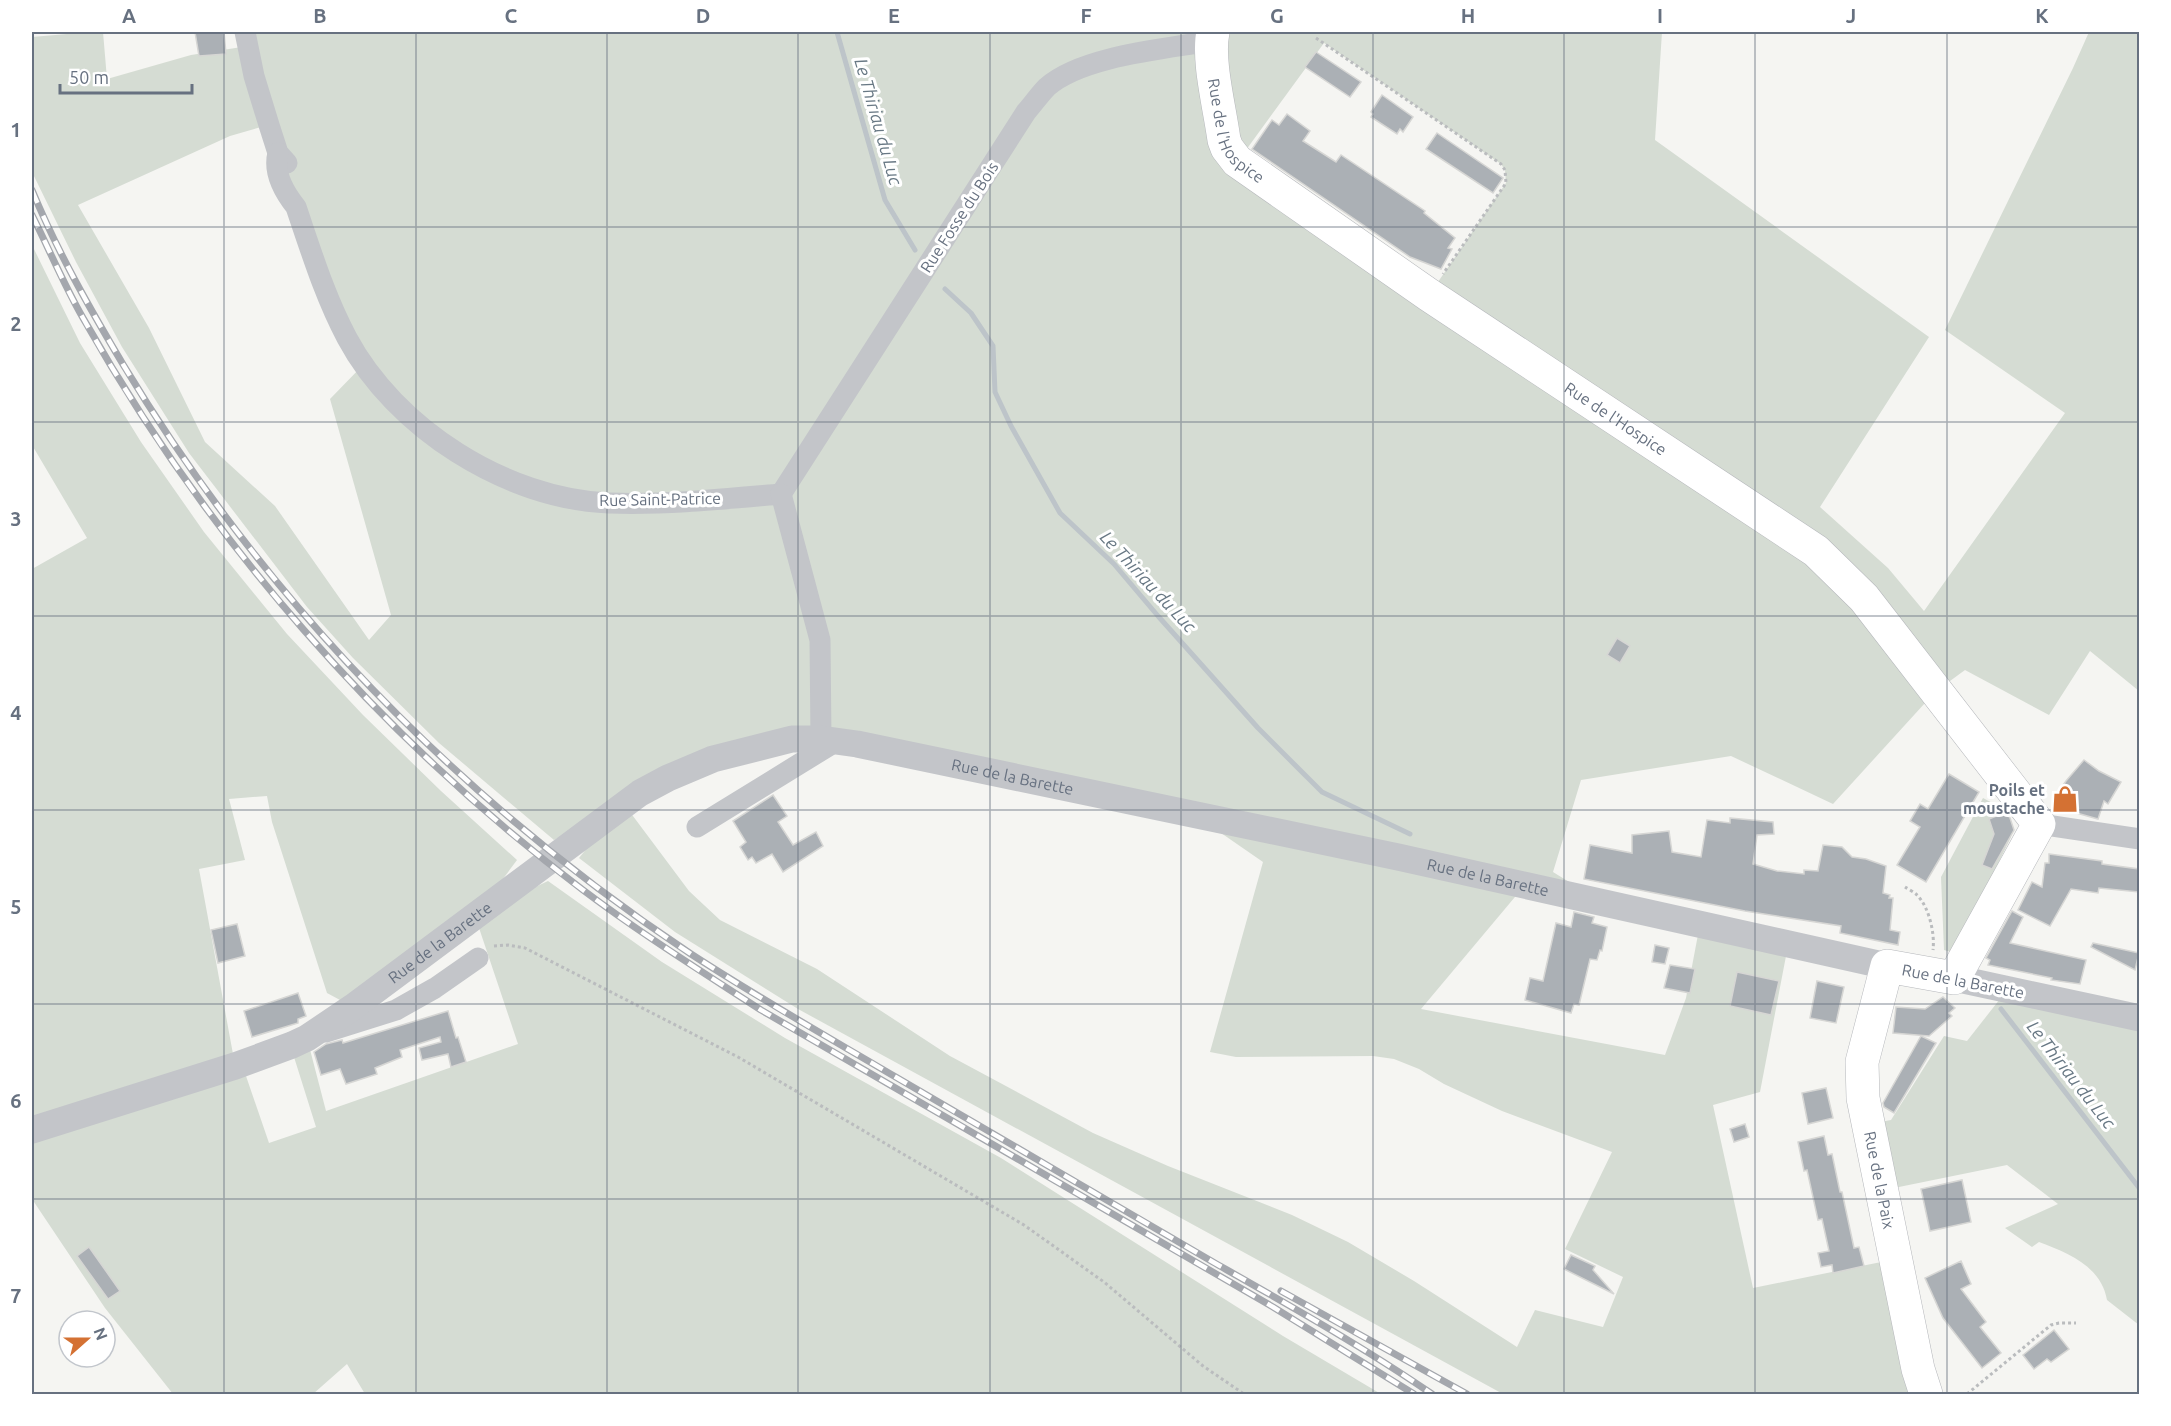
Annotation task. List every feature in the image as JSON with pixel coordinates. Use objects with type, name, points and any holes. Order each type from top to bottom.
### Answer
[{"type":"main road","name":"Rue de l'Hospice","points":[[1212,36],[1224,140],[1237,161],[1429,295],[1816,551],[1864,598],[2039,824]]},
{"type":"main road","points":[[1943,976],[2039,824]]},
{"type":"main road","name":"Rue de la Barette","points":[[1887,966],[1943,976]]},
{"type":"main road","name":"Rue de la Paix","points":[[1887,966],[1862,1062],[1863,1098],[1918,1369],[1926,1395]]},
{"type":"street","name":"Rue Saint-Patrice","points":[[245,32],[254,76],[278,153],[286,161],[297,188],[296,207],[335,315],[364,365],[408,415],[478,466],[533,488],[569,497],[607,503],[679,502],[781,494]]},
{"type":"street","name":"Rue Fosse du Bois","points":[[781,494],[1026,112],[1048,87],[1073,70],[1097,62],[1212,36]]},
{"type":"street","points":[[698,827],[828,740],[820,640],[781,494]]},
{"type":"street","name":"Rue de la Barette","points":[[32,1130],[235,1066],[307,1038],[353,1007],[640,793],[712,759],[792,739],[857,744],[1398,857],[1887,966]]},
{"type":"street","points":[[2039,824],[2139,839]]},
{"type":"street","points":[[307,1038],[396,1010],[435,988],[478,958]]},
{"type":"street","name":"Rue de la Barette","points":[[1943,976],[2139,1018]]},
{"type":"path","points":[[1316,38],[1501,164],[1505,170],[1506,183],[1429,295]]},
{"type":"path","points":[[1905,887],[1917,895],[1926,909],[1943,976]]},
{"type":"path","points":[[478,958],[495,945],[525,948],[738,1057],[1023,1225],[1104,1281],[1203,1366],[1244,1395]]},
{"type":"path","points":[[1967,1395],[2051,1325],[2076,1323]]},
{"type":"shaded area","points":[[103,32],[107,79],[191,55],[248,46],[245,32],[1662,32],[1655,140],[1929,337],[1820,507],[1888,568],[1924,611],[2065,413],[1945,330],[2089,32],[2139,32],[2139,691],[2090,651],[2049,715],[1965,670],[1935,692],[1833,804],[1731,756],[1581,780],[1553,872],[1603,903],[1525,885],[1421,1009],[1665,1055],[1686,998],[1700,924],[1786,956],[1760,1092],[1713,1105],[1753,1288],[1896,1259],[1926,1394],[1503,1394],[798,1009],[675,932],[579,858],[622,805],[554,840],[439,743],[353,658],[307,607],[189,453],[122,347],[76,262],[32,172],[32,37]],"holes":[[[1324,43],[1501,164],[1505,170],[1506,183],[1429,295],[1238,161]],[[268,125],[363,365],[330,399],[391,615],[369,640],[275,506],[205,442],[149,328],[78,205],[230,136]],[[792,739],[1195,815],[1263,862],[1210,1052],[1236,1057],[1373,1056],[1394,1059],[1419,1069],[1444,1084],[1502,1111],[1612,1152],[1565,1249],[1623,1277],[1603,1327],[1535,1310],[1517,1347],[1348,1242],[1292,1215],[1168,1166],[1093,1133],[950,1056],[817,969],[720,920],[689,891],[624,804]]]},
{"type":"shaded area","points":[[32,245],[80,343],[141,442],[204,532],[287,634],[363,715],[441,791],[517,860],[476,915],[548,881],[662,962],[785,1038],[1001,1158],[1283,1336],[1381,1394],[365,1394],[347,1364],[313,1394],[173,1394],[117,1323],[117,1309],[105,1308],[32,1199],[32,569],[87,538],[32,445]],"holes":[[[267,796],[272,822],[327,993],[353,1007],[475,916],[518,1044],[326,1111],[307,1038],[294,1057],[316,1127],[269,1143],[246,1076],[235,1065],[199,869],[245,860],[229,799]]]},
{"type":"shaded area","points":[[1983,798],[2000,807],[2011,837],[1954,953],[1944,950],[1941,877]]},
{"type":"shaded area","points":[[2007,990],[2139,1018],[2139,1325],[2107,1300],[2098,1278],[2082,1262],[2039,1242],[2032,1247],[2005,1228],[2058,1204],[2007,1165],[1894,1188],[1880,1122],[1891,1120],[1944,1036],[1967,1041]]},
{"type":"building","points":[[195,32],[224,32],[226,54],[199,56]]},
{"type":"building","points":[[1316,52],[1361,82],[1350,97],[1305,67]]},
{"type":"building","points":[[1382,95],[1413,117],[1403,132],[1400,129],[1397,134],[1371,117],[1373,114],[1371,112]]},
{"type":"building","points":[[1287,114],[1310,131],[1303,141],[1336,162],[1341,155],[1425,211],[1424,213],[1455,238],[1448,248],[1452,249],[1441,269],[1410,257],[1252,149],[1272,120],[1279,125]]},
{"type":"building","points":[[1437,133],[1503,178],[1493,193],[1426,149]]},
{"type":"building","points":[[1617,638],[1630,646],[1620,663],[1607,655]]},
{"type":"building","points":[[2084,760],[2121,782],[2108,804],[2104,801],[2098,819],[2073,812],[2053,799]]},
{"type":"building","points":[[1949,774],[1979,792],[1926,882],[1897,865],[1920,827],[1910,821],[1920,804],[1928,809]]},
{"type":"building","points":[[773,795],[787,816],[778,822],[793,845],[816,832],[823,846],[783,872],[772,854],[756,863],[752,857],[748,860],[740,847],[746,842],[733,821]]},
{"type":"building","points":[[2006,812],[2014,830],[1992,869],[1982,865],[1994,834],[1989,819]]},
{"type":"building","points":[[1730,818],[1773,822],[1774,834],[1757,835],[1753,864],[1777,871],[1804,874],[1804,870],[1818,871],[1823,845],[1842,847],[1852,857],[1886,866],[1883,893],[1893,898],[1890,930],[1900,932],[1898,945],[1840,933],[1841,926],[1745,911],[1584,879],[1590,845],[1632,853],[1632,835],[1669,831],[1672,852],[1701,857],[1707,820],[1730,823]]},
{"type":"building","points":[[2049,854],[2102,861],[2102,864],[2139,869],[2139,892],[2099,888],[2098,893],[2071,889],[2050,926],[2018,910],[2032,882],[2042,887],[2045,863],[2049,863]]},
{"type":"building","points":[[2012,911],[2023,917],[2010,943],[2086,960],[2080,984],[2051,980],[2052,978],[1988,965],[1990,960],[1986,958]]},
{"type":"building","points":[[1574,912],[1594,917],[1592,923],[1607,927],[1602,951],[1600,950],[1597,960],[1590,959],[1579,1005],[1574,1004],[1571,1013],[1525,1000],[1530,978],[1543,981],[1556,923],[1571,927]]},
{"type":"building","points":[[237,924],[245,956],[218,963],[211,930]]},
{"type":"building","points":[[2093,943],[2139,953],[2135,970],[2091,947]]},
{"type":"building","points":[[1655,945],[1669,948],[1665,964],[1652,962]]},
{"type":"building","points":[[1670,965],[1695,969],[1690,993],[1664,988]]},
{"type":"building","points":[[1737,972],[1779,981],[1771,1015],[1730,1006]]},
{"type":"building","points":[[1817,981],[1844,987],[1836,1023],[1810,1018]]},
{"type":"building","points":[[298,993],[306,1016],[298,1019],[298,1023],[252,1037],[244,1011]]},
{"type":"building","points":[[1943,997],[1955,1008],[1949,1013],[1952,1016],[1929,1036],[1893,1033],[1896,1007],[1925,1009]]},
{"type":"building","points":[[448,1011],[466,1062],[451,1067],[448,1054],[422,1060],[419,1048],[441,1042],[440,1037],[400,1050],[402,1057],[375,1068],[377,1074],[346,1084],[340,1069],[321,1075],[314,1052],[326,1044],[342,1040],[343,1043]]},
{"type":"building","points":[[1921,1036],[1936,1043],[1894,1113],[1884,1107],[1883,1103]]},
{"type":"building","points":[[1826,1088],[1833,1118],[1808,1124],[1802,1093]]},
{"type":"building","points":[[1745,1124],[1749,1137],[1734,1142],[1730,1129]]},
{"type":"building","points":[[1824,1136],[1828,1155],[1832,1154],[1854,1248],[1859,1247],[1864,1266],[1833,1273],[1832,1265],[1821,1267],[1818,1253],[1829,1251],[1822,1219],[1818,1220],[1807,1170],[1804,1171],[1798,1142]]},
{"type":"building","points":[[1962,1180],[1971,1222],[1930,1231],[1921,1189]]},
{"type":"building","points":[[89,1247],[120,1291],[108,1299],[77,1256]]},
{"type":"building","points":[[1571,1255],[1595,1266],[1593,1270],[1614,1294],[1564,1269]]},
{"type":"building","points":[[1961,1261],[1971,1284],[1961,1289],[1986,1322],[1980,1327],[2001,1353],[1982,1368],[1943,1318],[1925,1278]]},
{"type":"building","points":[[2054,1330],[2069,1349],[2051,1362],[2047,1359],[2034,1369],[2023,1355]]},
{"type":"waterway","name":"Le Thiriau du Luc","points":[[837,32],[885,200],[915,250]]},
{"type":"waterway","name":"Le Thiriau du Luc","points":[[945,289],[971,313],[993,346],[995,392],[1011,426],[1060,513],[1114,564],[1258,728],[1322,792],[1410,834]]},
{"type":"waterway","name":"Le Thiriau du Luc","points":[[2001,1009],[2140,1189]]},
{"type":"railway","points":[[32,190],[75,280],[124,366],[180,453],[241,537],[306,616],[375,692],[448,763],[525,831],[606,894],[741,986],[1324,1326],[1432,1394]]},
{"type":"railway","points":[[32,215],[76,305],[132,400],[186,480],[243,556],[304,630],[368,700],[437,767],[508,830],[605,906],[761,1010],[1273,1307],[1414,1394]]},
{"type":"railway","points":[[1281,1291],[1467,1394]]},
{"type":"place","name":"Poils et moustache","points":[[2065,799]]}]
